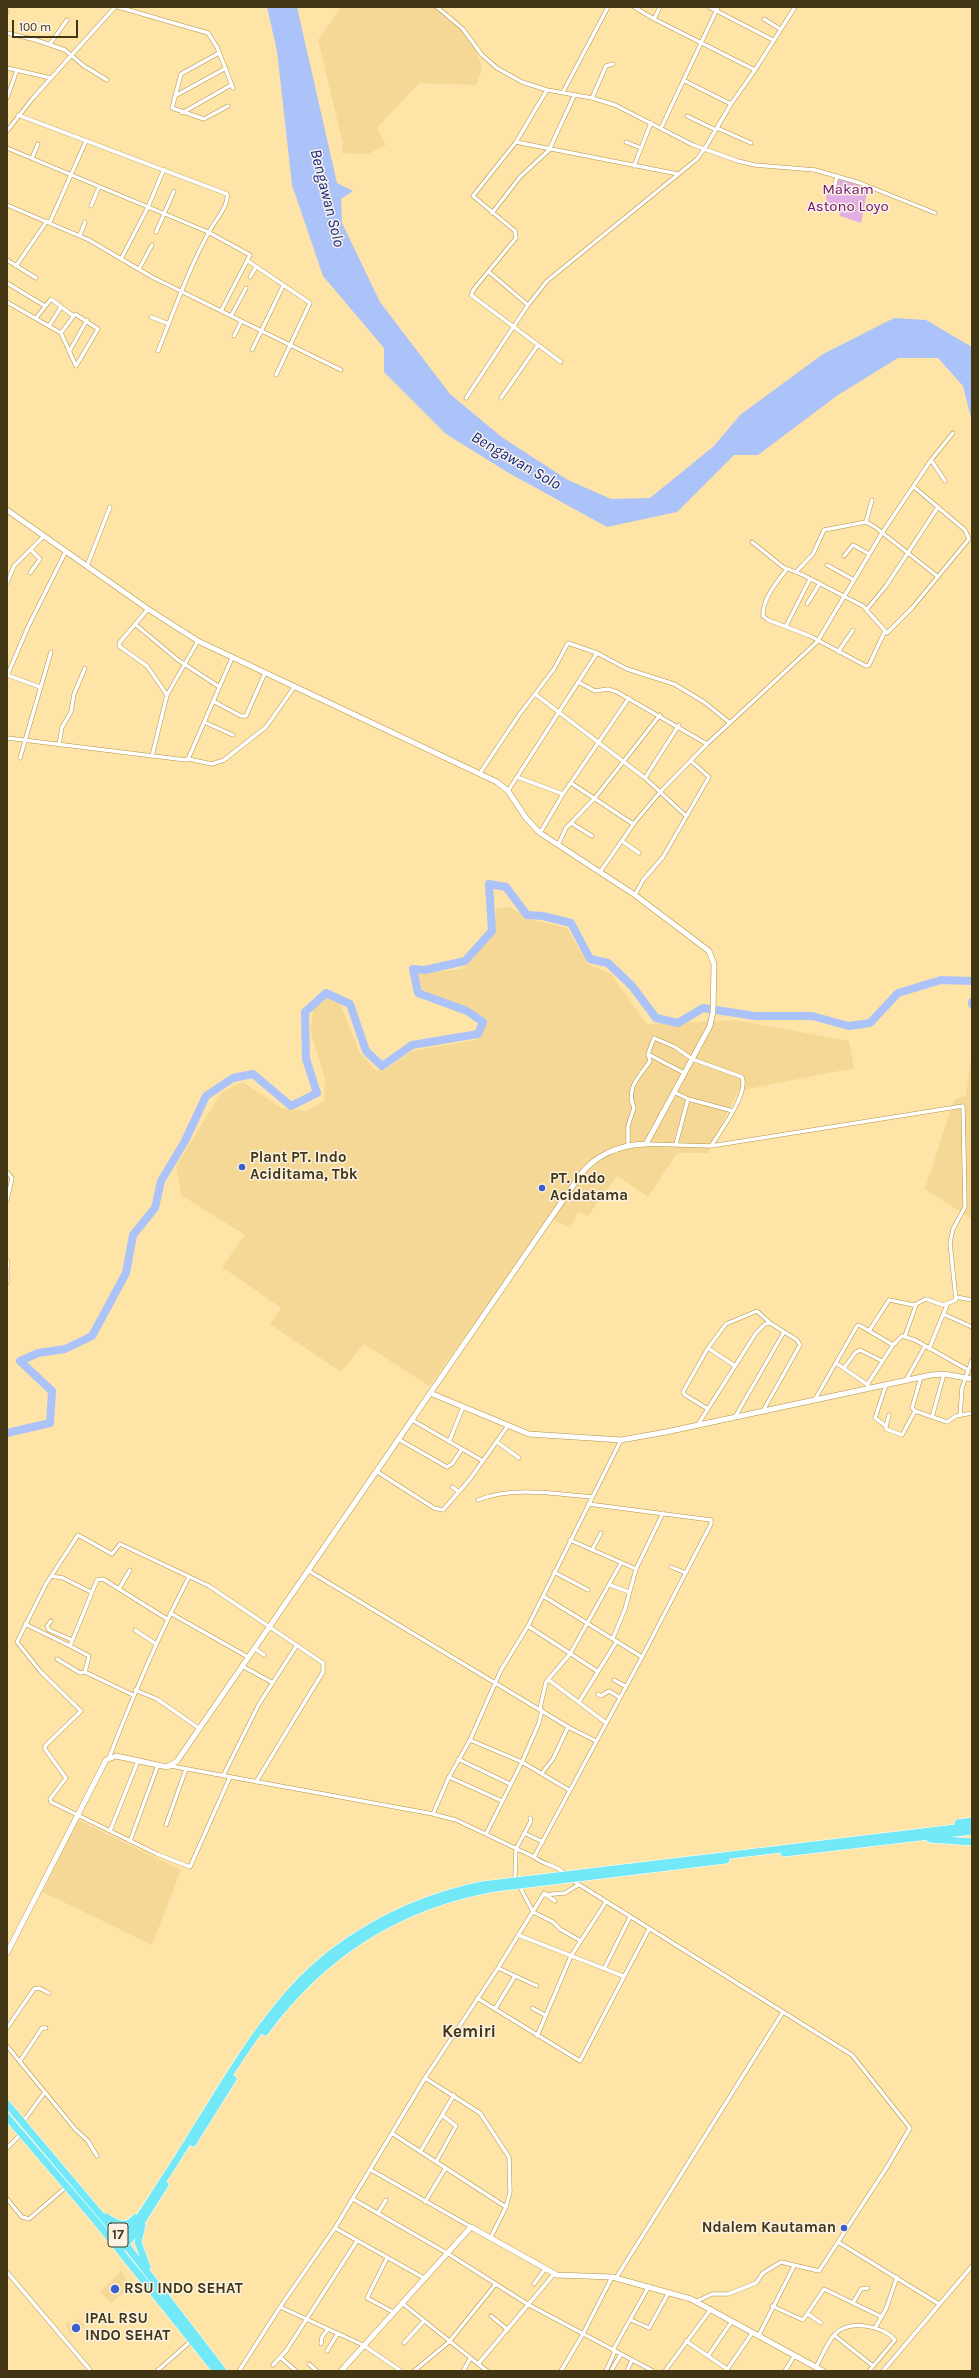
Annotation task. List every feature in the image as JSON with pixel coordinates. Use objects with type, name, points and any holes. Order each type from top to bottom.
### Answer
[{"type":"highway","points":[[936,1829],[972,1821]]},
{"type":"highway","points":[[124,2243],[142,2211],[212,2103],[284,1998],[335,1951],[371,1926],[449,1893],[482,1885],[936,1829],[972,1826]]},
{"type":"highway","points":[[118,2249],[151,2208],[244,2062],[277,2015],[304,1986],[337,1955],[364,1936],[393,1920],[449,1899],[495,1888],[972,1831]]},
{"type":"highway","points":[[906,1839],[972,1842]]},
{"type":"highway","name":"17","points":[[7,2104],[101,2214],[224,2371]]},
{"type":"highway","name":"17","points":[[7,2117],[67,2186],[216,2371]]},
{"type":"highway","points":[[150,2276],[138,2242],[142,2227],[151,2208]]},
{"type":"highway","points":[[101,2214],[120,2225],[126,2225],[142,2211]]},
{"type":"street","points":[[7,131],[18,115],[116,7],[206,32],[211,36],[226,68],[232,86],[182,112]]},
{"type":"street","points":[[437,7],[463,29],[482,55],[497,68],[522,82],[547,90],[592,98],[628,110],[661,128],[705,148],[755,165],[801,168],[838,176],[860,183],[935,213]]},
{"type":"street","points":[[562,92],[608,7]]},
{"type":"street","points":[[634,7],[654,19],[755,70]]},
{"type":"street","points":[[654,19],[660,7]]},
{"type":"street","points":[[709,7],[717,9],[773,40]]},
{"type":"street","points":[[466,398],[528,305],[547,281],[678,174],[705,148],[731,104],[755,70],[795,7]]},
{"type":"street","points":[[661,128],[717,9]]},
{"type":"street","points":[[50,44],[67,20]]},
{"type":"street","points":[[764,20],[780,29]]},
{"type":"street","points":[[7,34],[50,44],[72,56],[77,61],[107,80]]},
{"type":"street","points":[[219,53],[181,74],[172,108],[204,119],[228,106]]},
{"type":"street","points":[[592,98],[606,66],[613,64]]},
{"type":"street","points":[[7,68],[51,78]]},
{"type":"street","points":[[175,96],[226,68]]},
{"type":"street","points":[[7,98],[17,70]]},
{"type":"street","points":[[683,80],[731,104]]},
{"type":"street","points":[[547,90],[516,142],[473,196],[515,231],[516,238],[474,289],[471,295],[561,362]]},
{"type":"street","points":[[492,213],[520,177],[549,150],[575,94]]},
{"type":"street","points":[[18,115],[228,194],[226,202],[208,232],[181,291],[158,351]]},
{"type":"street","points":[[687,116],[751,143]]},
{"type":"street","points":[[7,120],[12,122]]},
{"type":"street","points":[[634,166],[651,123]]},
{"type":"street","points":[[16,266],[48,221],[86,141]]},
{"type":"street","points":[[516,142],[549,150],[678,174]]},
{"type":"street","points":[[626,142],[641,148]]},
{"type":"street","points":[[32,158],[38,144]]},
{"type":"street","points":[[7,148],[208,232],[250,255],[221,311]]},
{"type":"street","points":[[122,259],[148,207],[164,169]]},
{"type":"street","points":[[834,188],[838,176]]},
{"type":"street","points":[[92,206],[99,187]]},
{"type":"street","points":[[156,232],[174,191]]},
{"type":"street","points":[[7,205],[80,235],[181,291],[241,322],[341,370]]},
{"type":"street","points":[[80,235],[85,222]]},
{"type":"street","points":[[140,269],[152,245]]},
{"type":"street","points":[[7,267],[8,261],[36,278]]},
{"type":"street","points":[[248,261],[310,304],[276,375]]},
{"type":"street","points":[[250,278],[256,267]]},
{"type":"street","points":[[489,272],[528,305]]},
{"type":"street","points":[[7,283],[45,306]]},
{"type":"street","points":[[252,350],[283,286]]},
{"type":"street","points":[[231,316],[246,288]]},
{"type":"street","points":[[7,302],[61,333],[74,364],[79,365],[98,329],[78,314],[72,315],[51,299],[36,318]]},
{"type":"street","points":[[49,326],[61,307]]},
{"type":"street","points":[[61,333],[72,315]]},
{"type":"street","points":[[151,317],[169,324]]},
{"type":"street","points":[[69,352],[87,320]]},
{"type":"street","points":[[234,336],[241,322]]},
{"type":"street","points":[[501,398],[538,345]]},
{"type":"street","points":[[600,872],[633,824],[661,791],[730,723],[818,642],[869,554],[931,460],[953,433]]},
{"type":"street","points":[[931,460],[945,481]]},
{"type":"street","points":[[885,631],[887,633],[912,608],[969,538],[968,534],[914,487]]},
{"type":"street","points":[[866,522],[872,500]]},
{"type":"street","points":[[87,566],[110,506]]},
{"type":"street","points":[[867,609],[886,586],[938,507]]},
{"type":"street","points":[[7,510],[148,609],[198,640],[232,658],[480,773],[508,791],[526,818],[540,833],[635,895],[709,951],[714,964],[713,1012],[710,1026],[646,1144]]},
{"type":"street","points":[[796,572],[813,554],[824,530],[866,522],[908,552],[938,576]]},
{"type":"street","points":[[7,583],[14,566],[44,536]]},
{"type":"street","points":[[752,542],[787,569],[820,584],[867,609],[885,631]]},
{"type":"street","points":[[844,556],[853,545],[869,554]]},
{"type":"street","points":[[30,573],[40,559],[31,550]]},
{"type":"street","points":[[40,687],[7,676],[28,627],[66,551]]},
{"type":"street","points":[[827,565],[854,580]]},
{"type":"street","points":[[787,569],[771,592],[763,613],[768,620],[810,636],[818,642],[868,666],[885,631]]},
{"type":"street","points":[[786,626],[810,579]]},
{"type":"street","points":[[807,604],[820,584]]},
{"type":"street","points":[[148,609],[136,625],[120,642],[119,646],[148,666],[167,695]]},
{"type":"street","points":[[136,625],[185,665],[218,686]]},
{"type":"street","points":[[838,652],[852,630]]},
{"type":"street","points":[[152,756],[167,695],[198,640]]},
{"type":"street","points":[[480,773],[554,669],[568,643],[597,653],[616,665],[679,687],[704,702],[730,723]]},
{"type":"street","points":[[20,758],[51,652]]},
{"type":"street","points":[[508,791],[597,653]]},
{"type":"street","points":[[188,759],[218,686],[232,658]]},
{"type":"street","points":[[59,745],[62,727],[70,714],[74,694],[85,668]]},
{"type":"street","points":[[213,701],[241,716],[246,716],[264,673]]},
{"type":"street","points":[[578,682],[595,691],[608,689],[629,698],[678,725],[708,744]]},
{"type":"street","points":[[7,738],[188,759],[212,764],[224,760],[261,732],[295,686]]},
{"type":"street","points":[[535,694],[645,778],[661,791],[685,815]]},
{"type":"street","points":[[540,833],[563,794],[629,698]]},
{"type":"street","points":[[558,845],[564,830],[594,799],[622,761],[660,715]]},
{"type":"street","points":[[204,722],[233,735]]},
{"type":"street","points":[[645,778],[678,725]]},
{"type":"street","points":[[635,895],[643,880],[663,856],[685,815],[709,776],[691,761]]},
{"type":"street","points":[[517,777],[563,794]]},
{"type":"street","points":[[571,783],[633,824]]},
{"type":"street","points":[[571,822],[592,836]]},
{"type":"street","points":[[622,840],[639,853]]},
{"type":"street","points":[[628,1146],[628,1126],[634,1108],[631,1098],[639,1073],[650,1061],[648,1054],[654,1038],[675,1047],[692,1059],[742,1077],[743,1085],[733,1111],[711,1146]]},
{"type":"street","points":[[648,1054],[684,1073]]},
{"type":"street","points":[[674,1092],[688,1100],[733,1111]]},
{"type":"street","points":[[676,1144],[688,1100]]},
{"type":"street","points":[[171,1766],[182,1755],[254,1648],[309,1571],[376,1471],[581,1174],[610,1152],[628,1146],[646,1144],[711,1146],[963,1106],[965,1207],[954,1229],[950,1244],[956,1297],[954,1302],[947,1305],[925,1299],[916,1305],[905,1336]]},
{"type":"street","points":[[7,1172],[12,1178],[7,1200]]},
{"type":"street","points":[[7,1260],[7,1283]]},
{"type":"street","points":[[956,1297],[972,1300]]},
{"type":"street","points":[[869,1331],[887,1300],[916,1305]]},
{"type":"street","points":[[929,1349],[947,1305]]},
{"type":"street","points":[[708,1408],[685,1395],[683,1392],[708,1348],[726,1324],[751,1312],[759,1312],[770,1323],[799,1343],[799,1348],[763,1412]]},
{"type":"street","points":[[943,1314],[972,1327]]},
{"type":"street","points":[[697,1426],[760,1329],[770,1323]]},
{"type":"street","points":[[814,1400],[857,1326],[859,1325],[893,1345]]},
{"type":"street","points":[[734,1418],[784,1332]]},
{"type":"street","points":[[867,1385],[899,1337],[905,1336],[968,1370]]},
{"type":"street","points":[[906,1381],[924,1346]]},
{"type":"street","points":[[708,1348],[735,1366]]},
{"type":"street","points":[[844,1368],[860,1350],[882,1361]]},
{"type":"street","points":[[960,1415],[964,1378],[972,1360]]},
{"type":"street","points":[[836,1363],[872,1388]]},
{"type":"street","points":[[430,1393],[507,1427],[534,1435],[621,1440],[697,1426],[921,1377],[944,1374],[972,1379]]},
{"type":"street","points":[[932,1417],[944,1374]]},
{"type":"street","points":[[921,1377],[912,1408],[915,1411],[947,1422],[960,1415],[972,1413]]},
{"type":"street","points":[[886,1385],[875,1418],[886,1426],[886,1429],[902,1435],[915,1411]]},
{"type":"street","points":[[449,1442],[463,1408]]},
{"type":"street","points":[[886,1426],[889,1415]]},
{"type":"street","points":[[412,1420],[483,1461]]},
{"type":"street","points":[[376,1471],[437,1510],[446,1508],[483,1461],[507,1427]]},
{"type":"street","points":[[398,1440],[447,1467],[450,1466],[462,1449]]},
{"type":"street","points":[[433,1814],[458,1759],[470,1740],[496,1682],[528,1626],[621,1440]]},
{"type":"street","points":[[497,1442],[519,1458]]},
{"type":"street","points":[[452,1487],[459,1492]]},
{"type":"street","points":[[478,1500],[489,1496],[533,1492],[592,1497]]},
{"type":"street","points":[[534,1857],[619,1697],[642,1657],[709,1529],[711,1520],[589,1503]]},
{"type":"street","points":[[612,1638],[625,1609],[636,1569],[662,1513]]},
{"type":"street","points":[[592,1550],[601,1533]]},
{"type":"street","points":[[230,1777],[190,1867],[130,1841],[77,1816],[50,1801],[66,1778],[45,1749],[47,1743],[81,1711],[41,1672],[17,1642],[51,1576],[78,1535],[112,1554],[120,1544],[189,1577],[223,1595],[320,1661],[325,1668],[256,1782]]},
{"type":"street","points":[[570,1540],[636,1569]]},
{"type":"street","points":[[486,1834],[522,1762],[539,1723],[543,1692],[546,1682],[550,1680],[570,1654],[589,1624],[621,1563]]},
{"type":"street","points":[[672,1567],[686,1573]]},
{"type":"street","points":[[120,1589],[130,1570]]},
{"type":"street","points":[[309,1571],[541,1709],[568,1727],[596,1741]]},
{"type":"street","points":[[554,1572],[588,1590]]},
{"type":"street","points":[[51,1576],[63,1578],[91,1592]]},
{"type":"street","points":[[7,1953],[77,1816],[109,1758],[132,1695],[166,1619],[189,1577]]},
{"type":"street","points":[[70,1646],[91,1592],[97,1580],[100,1578],[120,1589],[166,1619]]},
{"type":"street","points":[[610,1585],[629,1592]]},
{"type":"street","points":[[543,1596],[642,1657]]},
{"type":"street","points":[[170,1613],[248,1657]]},
{"type":"street","points":[[51,1621],[48,1628],[72,1640]]},
{"type":"street","points":[[25,1624],[89,1656],[85,1672]]},
{"type":"street","points":[[528,1626],[597,1671]]},
{"type":"street","points":[[135,1630],[156,1644]]},
{"type":"street","points":[[578,1702],[617,1641]]},
{"type":"street","points":[[223,1776],[259,1704],[297,1645]]},
{"type":"street","points":[[254,1648],[264,1655]]},
{"type":"street","points":[[57,1659],[80,1673],[85,1672],[132,1695]]},
{"type":"street","points":[[242,1666],[273,1683]]},
{"type":"street","points":[[550,1680],[606,1722]]},
{"type":"street","points":[[614,1680],[625,1686]]},
{"type":"street","points":[[135,1690],[157,1699],[200,1729]]},
{"type":"street","points":[[598,1694],[601,1696],[609,1691],[619,1697]]},
{"type":"street","points":[[542,1774],[553,1759],[568,1727]]},
{"type":"street","points":[[470,1740],[522,1762],[569,1790]]},
{"type":"street","points":[[109,1758],[116,1756],[158,1765],[171,1766],[433,1814],[456,1820],[563,1872]]},
{"type":"street","points":[[458,1759],[510,1784]]},
{"type":"street","points":[[110,1831],[138,1761]]},
{"type":"street","points":[[130,1841],[158,1765]]},
{"type":"street","points":[[166,1825],[186,1769]]},
{"type":"street","points":[[449,1777],[502,1801]]},
{"type":"street","points":[[515,1876],[516,1849],[531,1821],[530,1818]]},
{"type":"street","points":[[524,1832],[542,1842]]},
{"type":"street","points":[[544,1894],[565,1893],[577,1884],[856,2058],[910,2128],[819,2271],[781,2262],[763,2273],[756,2283],[728,2294],[712,2294],[697,2302]]},
{"type":"street","points":[[521,1889],[533,1912],[553,1922],[560,1929],[579,1940]]},
{"type":"street","points":[[544,1894],[555,1901]]},
{"type":"street","points":[[239,2371],[280,2307],[336,2228],[425,2078],[498,1968],[544,1894]]},
{"type":"street","points":[[537,2036],[570,1956],[579,1940],[606,1902]]},
{"type":"street","points":[[604,1969],[630,1917]]},
{"type":"street","points":[[478,1998],[537,2036],[580,2061],[623,1976],[649,1929]]},
{"type":"street","points":[[518,1935],[623,1976]]},
{"type":"street","points":[[498,1968],[537,1986]]},
{"type":"street","points":[[495,2009],[515,1976]]},
{"type":"street","points":[[7,2028],[34,1989],[40,1988],[49,1993]]},
{"type":"street","points":[[532,2008],[545,2015]]},
{"type":"street","points":[[561,2371],[614,2278],[783,2012]]},
{"type":"street","points":[[20,2060],[42,2028],[46,2028]]},
{"type":"street","points":[[7,2046],[75,2129],[88,2141],[97,2156]]},
{"type":"street","points":[[425,2078],[454,2095],[480,2113],[509,2157],[511,2184],[506,2207],[491,2237]]},
{"type":"street","points":[[22,2123],[45,2092]]},
{"type":"street","points":[[420,2152],[454,2095]]},
{"type":"street","points":[[436,2162],[456,2126],[442,2115]]},
{"type":"street","points":[[7,2148],[21,2134]]},
{"type":"street","points":[[393,2134],[506,2207]]},
{"type":"street","points":[[425,2202],[446,2169]]},
{"type":"street","points":[[371,2170],[554,2274],[564,2276],[614,2278],[650,2286],[697,2302],[795,2355],[819,2370],[834,2335],[850,2328],[875,2328],[895,2340],[869,2371]]},
{"type":"street","points":[[7,2199],[22,2217],[29,2219],[67,2186]]},
{"type":"street","points":[[353,2199],[447,2253],[495,2285],[529,2305],[653,2371]]},
{"type":"street","points":[[378,2213],[386,2200]]},
{"type":"street","points":[[341,2371],[471,2227]]},
{"type":"street","points":[[336,2228],[424,2278]]},
{"type":"street","points":[[273,2366],[281,2358],[357,2241]]},
{"type":"street","points":[[838,2242],[937,2303]]},
{"type":"street","points":[[387,2258],[367,2298],[393,2312]]},
{"type":"street","points":[[686,2341],[726,2370],[756,2334],[794,2266]]},
{"type":"street","points":[[883,2371],[937,2303],[972,2266]]},
{"type":"street","points":[[534,2284],[545,2269]]},
{"type":"street","points":[[7,2272],[91,2371]]},
{"type":"street","points":[[478,2364],[554,2274]]},
{"type":"street","points":[[875,2328],[888,2306],[897,2277]]},
{"type":"street","points":[[414,2371],[449,2342],[495,2285]]},
{"type":"street","points":[[606,2371],[614,2350],[650,2286]]},
{"type":"street","points":[[853,2303],[861,2289],[868,2288]]},
{"type":"street","points":[[772,2306],[799,2320],[804,2320],[824,2289],[882,2317]]},
{"type":"street","points":[[631,2320],[649,2328],[669,2292]]},
{"type":"street","points":[[402,2302],[449,2342],[487,2371]]},
{"type":"street","points":[[280,2307],[363,2345],[401,2371]]},
{"type":"street","points":[[665,2371],[711,2309]]},
{"type":"street","points":[[808,2314],[821,2323]]},
{"type":"street","points":[[491,2316],[508,2330]]},
{"type":"street","points":[[404,2343],[424,2321]]},
{"type":"street","points":[[708,2356],[732,2321]]},
{"type":"street","points":[[321,2344],[322,2338],[328,2329]]},
{"type":"street","points":[[327,2352],[338,2333]]},
{"type":"street","points":[[834,2335],[873,2366]]},
{"type":"street","points":[[157,2371],[192,2340]]},
{"type":"street","points":[[611,2371],[621,2354]]},
{"type":"street","points":[[785,2371],[795,2355]]},
{"type":"street","points":[[281,2358],[296,2371]]},
{"type":"street","points":[[463,2371],[470,2359]]},
{"type":"street","points":[[627,2371],[632,2360]]},
{"type":"street","points":[[309,2364],[317,2371]]},
{"type":"shaded area","points":[[341,7],[435,7],[472,38],[482,68],[476,85],[419,83],[377,128],[386,145],[368,154],[341,153],[343,144],[318,40]]},
{"type":"shaded area","points":[[510,907],[530,919],[567,928],[588,964],[611,974],[647,1024],[735,1020],[849,1041],[854,1068],[738,1091],[708,1153],[677,1153],[648,1197],[617,1176],[588,1216],[578,1212],[570,1228],[551,1218],[429,1386],[364,1344],[341,1372],[270,1324],[281,1308],[222,1267],[245,1235],[181,1195],[176,1166],[222,1092],[243,1082],[282,1108],[306,1111],[324,1101],[325,1078],[310,1030],[314,1007],[328,997],[340,1004],[360,1053],[376,1071],[385,1070],[412,1051],[476,1040],[486,1019],[420,989],[417,974],[462,969],[493,932],[496,909]]},
{"type":"shaded area","points":[[972,1049],[972,1219],[925,1189],[954,1100],[966,1096]]},
{"type":"shaded area","points":[[76,1819],[181,1870],[152,1945],[43,1892]]},
{"type":"shaded area","name":"RSU INDO SEHAT","points":[[121,2271],[131,2286],[111,2303],[100,2292]]},
{"type":"shaded area","name":"IPAL RSU INDO SEHAT","points":[[77,2319],[85,2326],[75,2335],[73,2333],[71,2335],[65,2324],[68,2322],[71,2325]]},
{"type":"green space","name":"Makam Astono Loyo","points":[[838,178],[868,188],[861,223],[840,216],[839,211],[827,209],[826,196],[834,188]]},
{"type":"water","name":"Bengawan Solo","points":[[267,7],[297,7],[337,183],[353,191],[341,199],[342,223],[380,302],[450,394],[503,438],[568,480],[611,499],[650,498],[714,446],[740,415],[823,354],[894,318],[926,320],[972,347],[972,422],[963,386],[938,358],[898,358],[838,395],[758,455],[734,455],[677,512],[607,527],[507,472],[446,434],[384,372],[384,348],[323,276],[292,185],[277,51]]},
{"type":"waterway","points":[[7,1433],[50,1423],[52,1391],[20,1361],[38,1353],[65,1349],[92,1336],[126,1273],[133,1235],[155,1208],[161,1181],[185,1141],[206,1096],[233,1078],[253,1074],[291,1106],[317,1093],[306,1059],[305,1012],[326,993],[350,1004],[366,1051],[382,1066],[412,1045],[478,1034],[483,1022],[467,1011],[418,993],[413,969],[425,970],[465,961],[492,931],[489,884],[506,887],[527,915],[543,916],[571,923],[590,959],[608,963],[632,986],[656,1018],[678,1023],[703,1008],[755,1016],[812,1016],[849,1026],[870,1023],[898,993],[941,980],[972,981]]},
{"type":"place","name":"Plant PT. Indo Aciditama, Tbk","points":[[242,1167]]},
{"type":"place","name":"PT. Indo Acidatama","points":[[542,1188]]},
{"type":"place","name":"Ndalem Kautaman","points":[[844,2228]]},
{"type":"place","name":"RSU INDO SEHAT","points":[[115,2289]]},
{"type":"place","name":"IPAL RSU INDO SEHAT","points":[[76,2328]]},
{"type":"district","name":"Kemiri","points":[[469,2032]]}]
